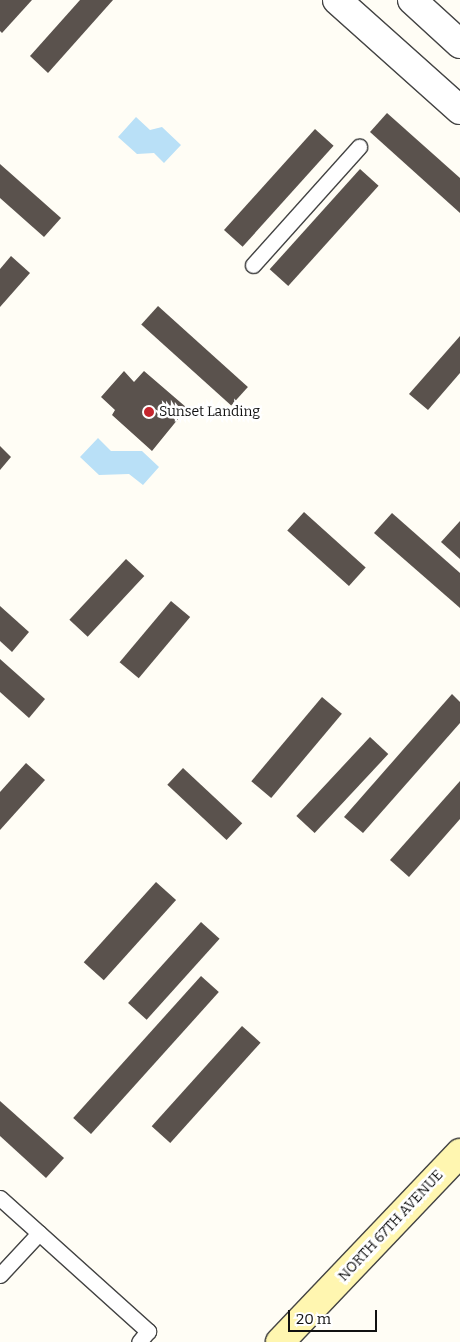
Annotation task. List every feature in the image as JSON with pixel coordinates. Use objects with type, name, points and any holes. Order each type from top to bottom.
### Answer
[{"type":"main road","name":"NORTH 67TH AVENUE","points":[[280,1342],[460,1153]]},
{"type":"street","points":[[337,0],[460,110]]},
{"type":"street","points":[[412,0],[460,44]]},
{"type":"lane","points":[[253,265],[359,147]]},
{"type":"lane","points":[[0,1198],[148,1331],[138,1342]]},
{"type":"lane","points":[[0,1275],[39,1233]]},
{"type":"water","points":[[136,117],[150,130],[162,127],[181,145],[164,163],[154,153],[137,154],[118,137]]},
{"type":"water","points":[[98,438],[111,451],[142,451],[159,467],[143,485],[129,474],[99,475],[80,457]]},
{"type":"building","points":[[0,0],[32,0],[2,33],[0,31]]},
{"type":"building","points":[[80,0],[113,0],[48,73],[30,56]]},
{"type":"building","points":[[387,113],[460,178],[460,213],[370,132]]},
{"type":"building","points":[[315,129],[334,146],[243,247],[224,230]]},
{"type":"building","points":[[0,164],[61,218],[44,237],[0,198]]},
{"type":"building","points":[[360,169],[379,186],[288,286],[270,269]]},
{"type":"building","points":[[11,256],[30,273],[0,307],[0,269]]},
{"type":"building","points":[[158,306],[248,387],[231,406],[141,325]]},
{"type":"building","points":[[460,336],[460,373],[428,410],[409,394]]},
{"type":"building","name":"Sunset Landing","points":[[124,371],[134,382],[144,371],[187,408],[152,451],[112,415],[115,410],[101,397]]},
{"type":"building","points":[[0,446],[11,457],[0,470]]},
{"type":"building","points":[[304,512],[366,568],[349,586],[287,531]]},
{"type":"building","points":[[392,513],[460,573],[460,608],[374,533]]},
{"type":"building","points":[[460,521],[460,559],[441,542]]},
{"type":"building","points":[[126,559],[144,576],[88,637],[69,620]]},
{"type":"building","points":[[171,601],[190,617],[139,678],[120,662]]},
{"type":"building","points":[[0,606],[29,632],[12,652],[0,641]]},
{"type":"building","points":[[0,659],[45,699],[29,718],[0,692]]},
{"type":"building","points":[[452,694],[460,702],[460,723],[363,833],[344,817]]},
{"type":"building","points":[[322,697],[342,714],[271,798],[251,781]]},
{"type":"building","points":[[370,737],[388,754],[315,833],[296,816]]},
{"type":"building","points":[[26,763],[45,780],[0,830],[0,792]]},
{"type":"building","points":[[183,768],[242,823],[227,840],[167,785]]},
{"type":"building","points":[[460,781],[460,819],[409,877],[390,860]]},
{"type":"building","points":[[156,882],[176,900],[104,980],[84,962]]},
{"type":"building","points":[[201,922],[220,939],[147,1020],[128,1003]]},
{"type":"building","points":[[201,976],[219,992],[91,1134],[73,1118]]},
{"type":"building","points":[[242,1026],[261,1043],[170,1143],[152,1126]]},
{"type":"building","points":[[0,1101],[64,1158],[46,1178],[0,1136]]},
{"type":"place","name":"Sunset Landing","points":[[149,412]]}]
